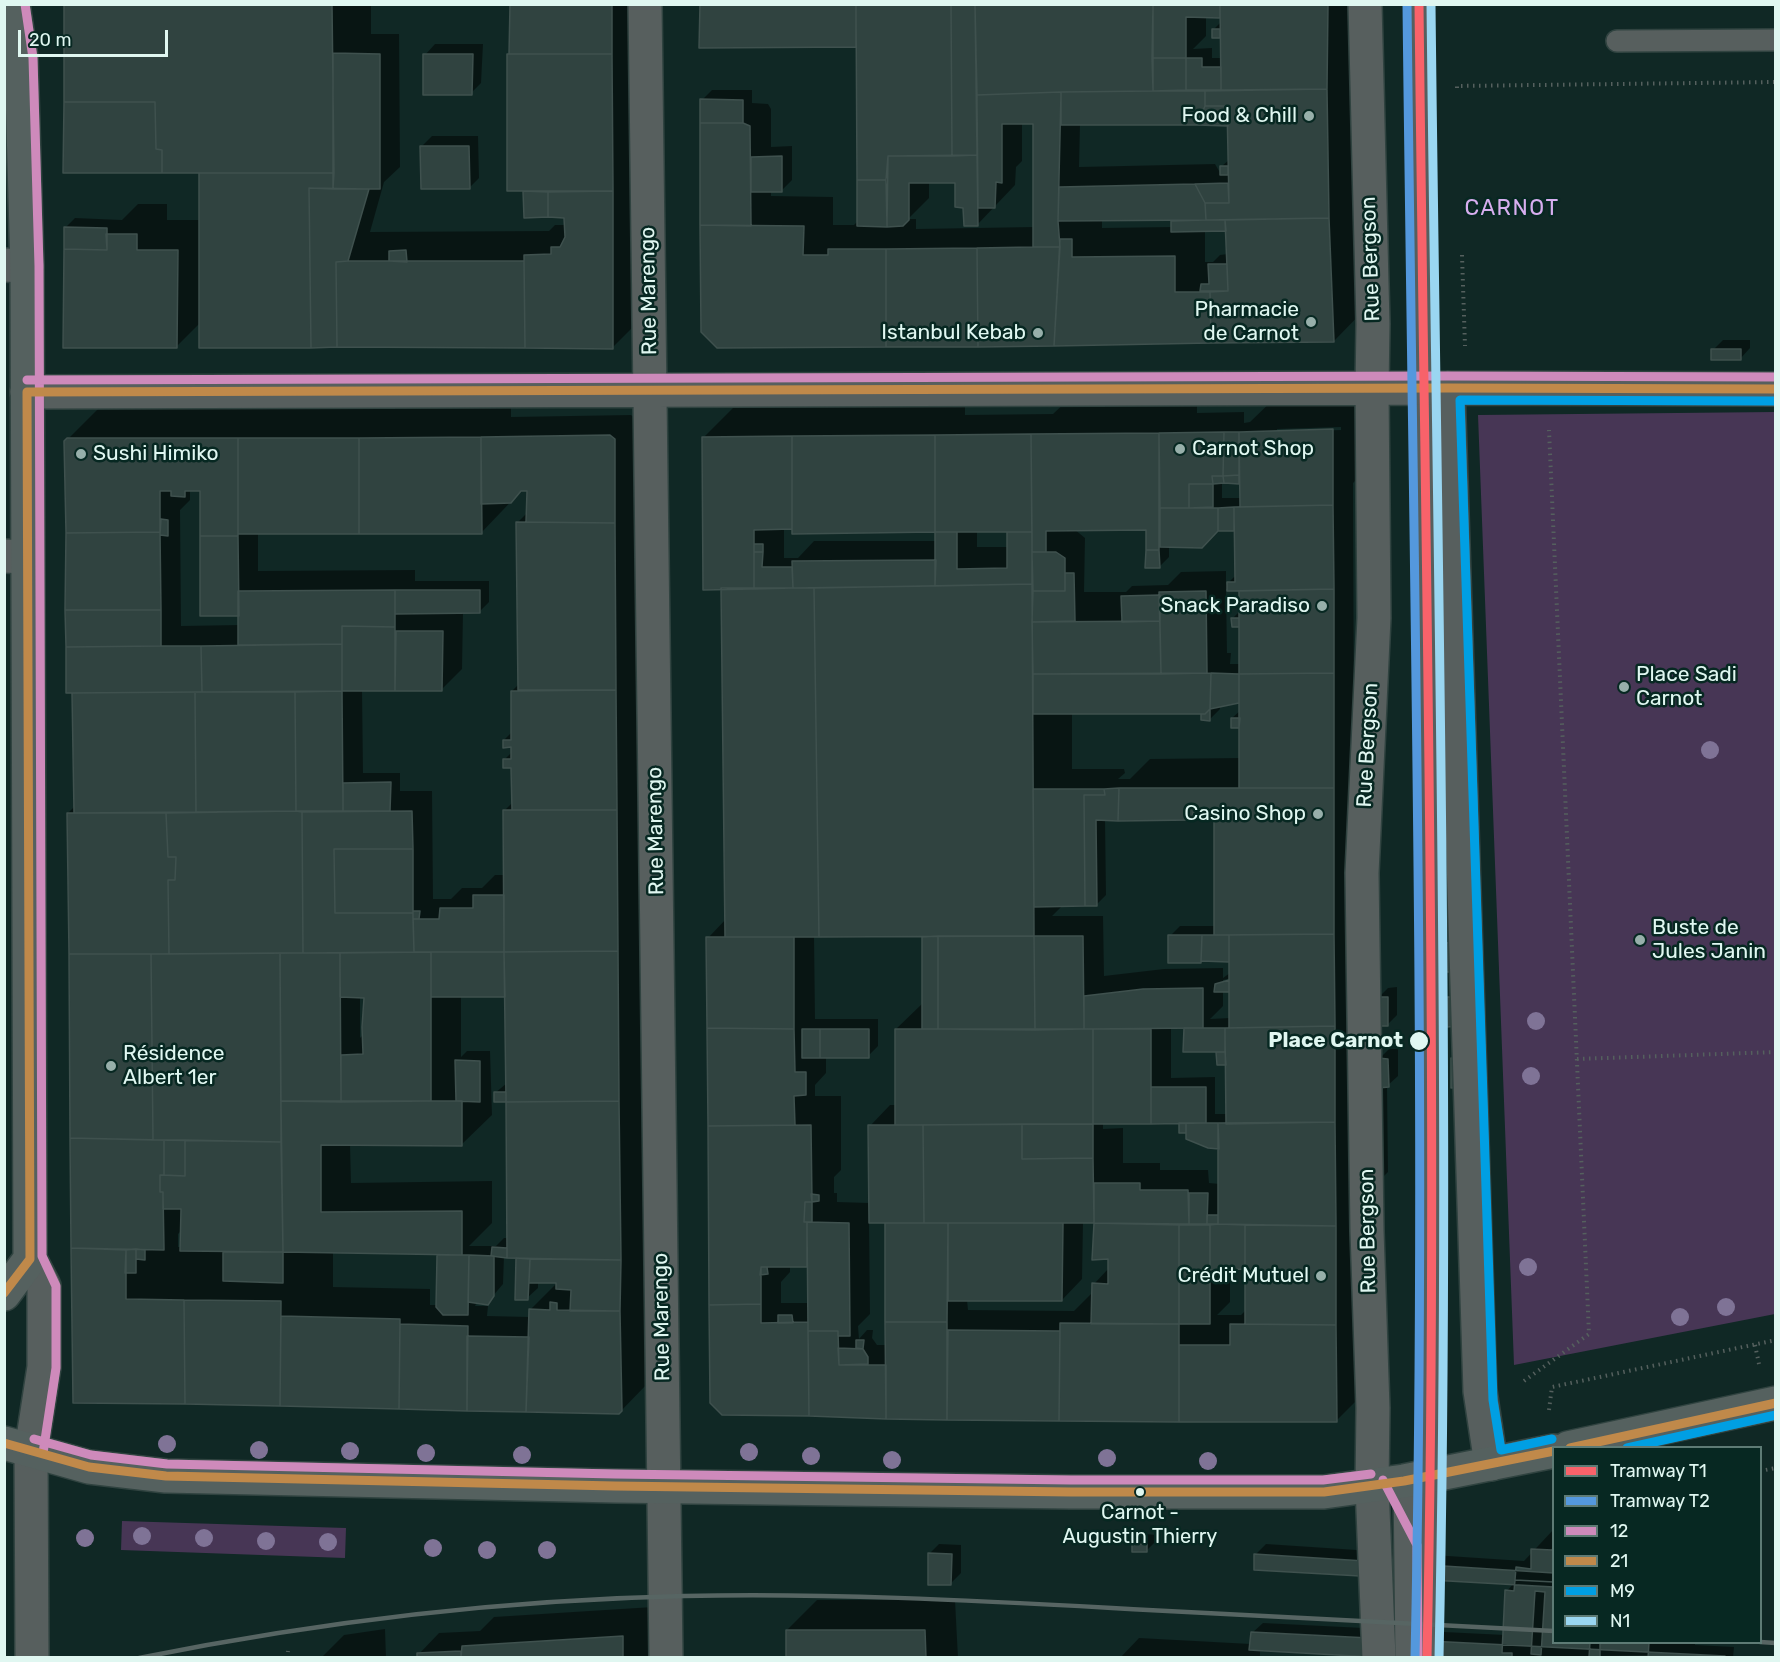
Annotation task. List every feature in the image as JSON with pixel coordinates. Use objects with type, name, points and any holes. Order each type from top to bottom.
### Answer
[{"type":"main road","points":[[4,1294],[30,1259],[16,556],[27,392],[16,266],[21,58],[13,4]]},
{"type":"main road","points":[[1574,1446],[1776,1403]]},
{"type":"main road","points":[[18,1447],[89,1467],[166,1476],[1071,1492],[1324,1492],[1418,1479],[1552,1451]]},
{"type":"street","name":"Rue Marengo","points":[[645,4],[666,1658]]},
{"type":"street","name":"Rue Bergson","points":[[1365,4],[1373,324],[1374,618],[1362,873],[1367,1231],[1373,1408],[1372,1486],[1379,1658]]},
{"type":"street","points":[[1445,388],[1480,1391],[1491,1464]]},
{"type":"street","points":[[27,392],[1776,389]]},
{"type":"street","points":[[30,1259],[44,1286],[44,1367],[18,1447],[32,1658]]},
{"type":"lane","points":[[1419,4],[1445,388],[1431,1041],[1418,1479],[1427,1658]]},
{"type":"lane","points":[[1617,41],[1776,40]]},
{"type":"lane","points":[[1406,1658],[1406,1547],[1418,1479]]},
{"type":"lane","points":[[1372,1486],[1406,1547]]},
{"type":"path","points":[[1458,98],[1457,86],[1776,82]]},
{"type":"path","points":[[1445,388],[1462,248]]},
{"type":"path","points":[[1515,1387],[1589,1334],[1547,388]]},
{"type":"path","points":[[1577,1059],[1776,1052]]},
{"type":"path","points":[[1555,1446],[1552,1387],[1776,1340]]},
{"type":"path","points":[[287,1658],[288,1651]]},
{"type":"shaded area","name":"Place Sadi Carnot","points":[[1775,412],[1775,1314],[1514,1365],[1478,415]]},
{"type":"shaded area","points":[[122,1521],[346,1528],[345,1558],[121,1550]]},
{"type":"building","points":[[64,4],[332,4],[334,173],[162,173],[162,150],[156,149],[155,102],[64,102]]},
{"type":"building","points":[[510,4],[612,4],[612,54],[509,54]]},
{"type":"building","points":[[700,4],[856,4],[856,47],[699,48]]},
{"type":"building","points":[[856,4],[951,4],[952,156],[888,156],[886,180],[857,180]]},
{"type":"building","points":[[951,4],[975,4],[977,155],[952,156]]},
{"type":"building","points":[[975,4],[1153,4],[1153,91],[977,95]]},
{"type":"building","points":[[1153,4],[1220,4],[1220,18],[1186,17],[1186,58],[1152,58]]},
{"type":"building","points":[[1220,4],[1328,4],[1327,89],[1221,90]]},
{"type":"building","points":[[1212,29],[1220,29],[1220,38],[1212,38]]},
{"type":"building","points":[[333,53],[380,54],[380,189],[333,189]]},
{"type":"building","points":[[423,54],[473,54],[472,95],[423,95]]},
{"type":"building","points":[[507,54],[612,54],[613,191],[507,191]]},
{"type":"building","points":[[1152,58],[1186,58],[1186,90],[1153,91]]},
{"type":"building","points":[[1186,58],[1202,58],[1202,67],[1221,67],[1221,90],[1186,90]]},
{"type":"building","points":[[1327,89],[1329,218],[1206,220],[1205,203],[1229,203],[1227,106],[1205,106],[1205,91]]},
{"type":"building","points":[[1205,91],[1205,106],[1197,125],[1061,125],[1061,92]]},
{"type":"building","points":[[1061,92],[1058,221],[1060,247],[1033,247],[1033,124],[1002,124],[1002,183],[996,182],[995,208],[978,208],[977,95]]},
{"type":"building","points":[[700,99],[743,100],[743,123],[700,123]]},
{"type":"building","points":[[64,102],[155,102],[156,149],[162,150],[162,173],[63,173]]},
{"type":"building","points":[[1205,106],[1227,106],[1228,126],[1197,125]]},
{"type":"building","points":[[700,123],[743,123],[750,126],[751,226],[700,225]]},
{"type":"building","points":[[420,146],[469,146],[470,189],[421,189]]},
{"type":"building","points":[[977,155],[978,226],[964,226],[963,208],[955,207],[955,183],[909,183],[909,220],[903,226],[887,227],[888,156]]},
{"type":"building","points":[[782,156],[782,192],[751,192],[751,157]]},
{"type":"building","points":[[1220,166],[1228,166],[1228,175],[1220,175]]},
{"type":"building","points":[[199,173],[334,173],[333,189],[309,188],[311,348],[199,348]]},
{"type":"building","points":[[857,180],[886,180],[887,227],[857,226]]},
{"type":"building","points":[[1228,183],[1229,203],[1205,203],[1195,184]]},
{"type":"building","points":[[1195,184],[1205,203],[1206,220],[1058,221],[1059,187]]},
{"type":"building","points":[[309,188],[369,189],[348,261],[336,262],[337,347],[311,348]]},
{"type":"building","points":[[523,191],[548,192],[548,217],[524,218]]},
{"type":"building","points":[[613,191],[613,349],[525,348],[524,255],[551,254],[551,247],[560,247],[565,237],[564,218],[548,217],[548,192]]},
{"type":"building","points":[[1329,218],[1334,342],[1211,343],[1210,292],[1228,291],[1225,220]]},
{"type":"building","points":[[1225,220],[1226,231],[1171,232],[1171,221]]},
{"type":"building","points":[[700,225],[804,226],[803,255],[828,255],[828,249],[886,249],[886,347],[717,348],[701,332]]},
{"type":"building","points":[[64,227],[107,228],[107,250],[64,249]]},
{"type":"building","points":[[106,234],[137,234],[137,250],[178,250],[177,348],[63,348],[64,249],[107,250]]},
{"type":"building","points":[[1060,239],[1072,239],[1072,257],[1175,256],[1175,292],[1210,292],[1211,343],[1054,346]]},
{"type":"building","points":[[1060,247],[1054,346],[978,347],[977,248]]},
{"type":"building","points":[[977,248],[978,347],[886,347],[886,249]]},
{"type":"building","points":[[406,250],[407,262],[389,261],[389,251]]},
{"type":"building","points":[[524,261],[525,348],[337,347],[336,262]]},
{"type":"building","points":[[1208,264],[1227,264],[1228,291],[1200,291],[1201,284],[1209,284]]},
{"type":"building","points":[[1711,349],[1741,349],[1741,360],[1711,360]]},
{"type":"building","points":[[1333,429],[1333,505],[1240,507],[1239,432]]},
{"type":"building","points":[[1224,432],[1223,476],[1212,476],[1213,484],[1189,484],[1189,508],[1160,508],[1159,433]]},
{"type":"building","points":[[1224,432],[1239,432],[1239,475],[1223,476]]},
{"type":"building","points":[[1159,433],[1159,550],[1146,550],[1146,530],[1046,531],[1046,552],[1032,552],[1031,434]]},
{"type":"building","points":[[1031,434],[1032,532],[935,532],[935,435]]},
{"type":"building","points":[[610,435],[615,439],[615,523],[526,522],[527,491],[521,491],[511,503],[481,504],[481,437]]},
{"type":"building","points":[[935,435],[935,532],[792,534],[792,436]]},
{"type":"building","points":[[792,436],[792,529],[754,530],[754,589],[703,590],[702,437]]},
{"type":"building","points":[[481,437],[482,534],[359,534],[359,438]]},
{"type":"building","points":[[67,438],[238,438],[238,536],[200,536],[200,491],[185,491],[185,497],[171,496],[171,491],[160,491],[160,532],[66,533],[64,441]]},
{"type":"building","points":[[238,438],[359,438],[359,534],[238,534]]},
{"type":"building","points":[[1239,475],[1239,484],[1224,483],[1223,476]]},
{"type":"building","points":[[1212,476],[1223,476],[1224,483],[1213,484]]},
{"type":"building","points":[[1189,484],[1213,484],[1213,507],[1189,508]]},
{"type":"building","points":[[1333,505],[1334,589],[1227,591],[1227,582],[1235,582],[1234,507]]},
{"type":"building","points":[[1234,507],[1234,531],[1218,531],[1218,508]]},
{"type":"building","points":[[1160,508],[1218,508],[1218,531],[1202,548],[1160,547]]},
{"type":"building","points":[[161,519],[168,520],[168,536],[160,535]]},
{"type":"building","points":[[516,522],[615,523],[616,690],[518,690]]},
{"type":"building","points":[[160,532],[161,610],[65,610],[66,533]]},
{"type":"building","points":[[935,532],[957,532],[957,569],[1007,568],[1007,532],[1032,532],[1032,584],[935,586]]},
{"type":"building","points":[[200,536],[238,536],[239,616],[200,616]]},
{"type":"building","points":[[754,544],[763,544],[763,552],[754,552]]},
{"type":"building","points":[[1146,550],[1159,550],[1160,568],[1145,568]]},
{"type":"building","points":[[754,552],[763,552],[762,567],[792,567],[793,588],[754,589]]},
{"type":"building","points":[[1032,552],[1056,552],[1065,558],[1065,591],[1033,591]]},
{"type":"building","points":[[936,560],[935,586],[793,588],[792,561]]},
{"type":"building","points":[[1065,573],[1074,573],[1075,621],[1032,622],[1033,591],[1065,591]]},
{"type":"building","points":[[1032,584],[1034,936],[819,937],[814,588]]},
{"type":"building","points":[[721,588],[814,588],[819,937],[725,937]]},
{"type":"building","points":[[1334,589],[1334,673],[1239,674],[1239,591]]},
{"type":"building","points":[[395,590],[395,627],[342,626],[342,644],[238,645],[238,591]]},
{"type":"building","points":[[395,590],[480,590],[480,613],[395,614]]},
{"type":"building","points":[[1206,591],[1207,673],[1161,674],[1159,592]]},
{"type":"building","points":[[1160,595],[1160,621],[1122,622],[1121,596]]},
{"type":"building","points":[[65,610],[161,610],[161,646],[66,647]]},
{"type":"building","points":[[1231,618],[1239,618],[1239,627],[1232,627]]},
{"type":"building","points":[[1160,621],[1161,674],[1033,674],[1032,622]]},
{"type":"building","points":[[342,626],[395,627],[395,691],[342,691]]},
{"type":"building","points":[[396,631],[443,631],[442,691],[395,691]]},
{"type":"building","points":[[342,644],[342,691],[202,692],[201,646]]},
{"type":"building","points":[[201,646],[202,692],[66,693],[66,647]]},
{"type":"building","points":[[1211,673],[1239,674],[1239,703],[1210,709]]},
{"type":"building","points":[[1211,673],[1210,709],[1205,714],[1033,714],[1033,674]]},
{"type":"building","points":[[1334,673],[1334,788],[1239,788],[1239,674]]},
{"type":"building","points":[[616,690],[617,810],[512,810],[511,768],[503,768],[503,759],[511,759],[511,747],[503,748],[503,740],[511,740],[511,691]]},
{"type":"building","points":[[342,691],[343,811],[296,811],[295,692]]},
{"type":"building","points":[[195,692],[196,812],[74,813],[72,693]]},
{"type":"building","points":[[195,692],[295,692],[296,811],[196,812]]},
{"type":"building","points":[[1210,709],[1210,721],[1201,720],[1201,714],[1205,714]]},
{"type":"building","points":[[1231,718],[1240,718],[1239,728],[1231,728]]},
{"type":"building","points":[[391,782],[390,811],[343,811],[343,783]]},
{"type":"building","points":[[1119,788],[1334,788],[1334,934],[1214,935],[1214,812],[1193,812],[1192,820],[1118,821]]},
{"type":"building","points":[[1119,788],[1118,821],[1096,820],[1097,906],[1085,906],[1084,795],[1105,795],[1104,789]]},
{"type":"building","points":[[1033,789],[1104,789],[1105,795],[1084,795],[1085,906],[1034,907]]},
{"type":"building","points":[[503,810],[617,810],[618,951],[504,952]]},
{"type":"building","points":[[412,811],[413,849],[334,849],[335,913],[413,913],[414,952],[303,953],[302,812]]},
{"type":"building","points":[[302,812],[303,953],[169,954],[168,880],[175,880],[176,857],[168,857],[166,813]]},
{"type":"building","points":[[67,813],[166,813],[168,857],[176,857],[175,880],[168,880],[169,954],[69,954]]},
{"type":"building","points":[[334,849],[413,849],[413,913],[335,913]]},
{"type":"building","points":[[473,895],[504,895],[504,952],[414,952],[413,919],[439,919],[440,908],[473,908]]},
{"type":"building","points":[[413,911],[420,911],[419,919],[413,919]]},
{"type":"building","points":[[1334,934],[1335,1026],[1229,1028],[1229,935]]},
{"type":"building","points":[[1168,935],[1202,935],[1201,963],[1168,963]]},
{"type":"building","points":[[1202,935],[1229,935],[1229,962],[1201,961]]},
{"type":"building","points":[[938,936],[938,1029],[922,1029],[922,937]]},
{"type":"building","points":[[938,936],[1034,936],[1035,1030],[938,1029]]},
{"type":"building","points":[[1034,936],[1083,936],[1084,1029],[1035,1030]]},
{"type":"building","points":[[706,937],[794,937],[794,1029],[707,1028]]},
{"type":"building","points":[[1457,942],[1457,972],[1446,972],[1446,943]]},
{"type":"building","points":[[618,951],[619,1101],[506,1102],[504,952]]},
{"type":"building","points":[[431,952],[431,1101],[341,1102],[341,1055],[363,1054],[364,998],[340,997],[340,953]]},
{"type":"building","points":[[431,952],[504,952],[505,997],[431,997]]},
{"type":"building","points":[[280,953],[340,953],[341,1102],[281,1101]]},
{"type":"building","points":[[280,953],[281,1142],[153,1140],[151,954]]},
{"type":"building","name":"Résidence Albert 1er","points":[[69,954],[151,954],[153,1140],[70,1138]]},
{"type":"building","points":[[1229,980],[1229,992],[1214,992],[1215,984]]},
{"type":"building","points":[[1203,988],[1203,1028],[1084,1029],[1084,996],[1143,989]]},
{"type":"building","points":[[1377,997],[1388,997],[1388,1026],[1377,1026]]},
{"type":"building","points":[[1447,997],[1458,997],[1458,1026],[1447,1027]]},
{"type":"building","points":[[1335,1026],[1335,1122],[1226,1124],[1225,1028]]},
{"type":"building","points":[[707,1028],[794,1029],[795,1072],[806,1072],[806,1095],[794,1096],[795,1125],[708,1126]]},
{"type":"building","points":[[1184,1028],[1225,1028],[1225,1052],[1183,1052]]},
{"type":"building","points":[[802,1029],[820,1029],[820,1058],[802,1058]]},
{"type":"building","points":[[820,1029],[869,1029],[869,1058],[820,1058]]},
{"type":"building","points":[[895,1029],[1093,1029],[1093,1124],[895,1125]]},
{"type":"building","points":[[1093,1029],[1151,1029],[1151,1124],[1093,1124]]},
{"type":"building","points":[[1216,1052],[1225,1052],[1226,1065],[1217,1065]]},
{"type":"building","points":[[1378,1058],[1388,1059],[1389,1087],[1378,1088]]},
{"type":"building","points":[[1451,1058],[1462,1058],[1462,1087],[1451,1088]]},
{"type":"building","points":[[455,1060],[480,1061],[480,1102],[456,1101]]},
{"type":"building","points":[[1151,1087],[1206,1087],[1206,1123],[1151,1124]]},
{"type":"building","points":[[494,1092],[506,1092],[506,1102],[494,1102]]},
{"type":"building","points":[[281,1101],[462,1101],[462,1146],[321,1145],[321,1212],[462,1211],[462,1255],[283,1252]]},
{"type":"building","points":[[619,1101],[621,1260],[507,1258],[506,1102]]},
{"type":"building","points":[[1335,1122],[1336,1226],[1218,1224],[1218,1123]]},
{"type":"building","points":[[1179,1123],[1186,1123],[1186,1133],[1179,1133]]},
{"type":"building","points":[[1186,1123],[1218,1123],[1219,1149],[1208,1148],[1186,1139]]},
{"type":"building","points":[[1022,1124],[1093,1124],[1093,1158],[1022,1159]]},
{"type":"building","points":[[1022,1124],[1022,1159],[1093,1158],[1094,1223],[924,1223],[923,1125]]},
{"type":"building","points":[[811,1125],[812,1202],[805,1202],[804,1222],[807,1222],[807,1267],[761,1267],[761,1304],[709,1305],[708,1126]]},
{"type":"building","points":[[868,1125],[923,1125],[924,1223],[869,1223]]},
{"type":"building","points":[[70,1138],[164,1140],[164,1175],[160,1175],[160,1192],[163,1192],[164,1250],[71,1248]]},
{"type":"building","points":[[164,1140],[185,1140],[185,1176],[164,1175]]},
{"type":"building","points":[[185,1140],[281,1142],[283,1252],[180,1251],[181,1209],[163,1209],[160,1175],[185,1176]]},
{"type":"building","points":[[1094,1183],[1140,1183],[1140,1190],[1188,1190],[1189,1224],[1094,1223]]},
{"type":"building","points":[[1189,1193],[1208,1193],[1207,1224],[1189,1224]]},
{"type":"building","points":[[811,1194],[819,1195],[819,1201],[812,1202]]},
{"type":"building","points":[[805,1202],[812,1202],[812,1222],[804,1222]]},
{"type":"building","points":[[1207,1215],[1218,1215],[1218,1224],[1207,1224]]},
{"type":"building","points":[[807,1222],[849,1223],[850,1336],[838,1336],[838,1331],[808,1331]]},
{"type":"building","points":[[885,1223],[948,1223],[947,1322],[885,1322]]},
{"type":"building","points":[[948,1223],[1063,1223],[1062,1301],[948,1301]]},
{"type":"building","points":[[1094,1223],[1179,1225],[1179,1324],[1091,1324],[1092,1283],[1108,1284],[1108,1259],[1092,1260]]},
{"type":"building","points":[[1179,1225],[1210,1225],[1210,1324],[1179,1324]]},
{"type":"building","points":[[1210,1225],[1245,1225],[1245,1269],[1210,1270]]},
{"type":"building","points":[[1245,1225],[1336,1226],[1336,1325],[1245,1324]]},
{"type":"building","points":[[492,1247],[507,1248],[507,1258],[491,1256]]},
{"type":"building","points":[[71,1248],[126,1250],[126,1299],[184,1300],[185,1404],[73,1403]]},
{"type":"building","points":[[136,1249],[145,1250],[145,1260],[136,1259]]},
{"type":"building","points":[[136,1249],[136,1273],[125,1273],[126,1250]]},
{"type":"building","points":[[223,1252],[283,1252],[283,1283],[223,1281]]},
{"type":"building","points":[[437,1255],[469,1255],[468,1315],[443,1315],[436,1307]]},
{"type":"building","points":[[469,1255],[494,1256],[494,1296],[488,1305],[468,1302]]},
{"type":"building","points":[[516,1258],[530,1259],[528,1300],[515,1300]]},
{"type":"building","points":[[530,1259],[621,1260],[620,1311],[570,1311],[571,1290],[556,1289],[556,1283],[529,1283]]},
{"type":"building","points":[[761,1267],[767,1267],[768,1274],[760,1275]]},
{"type":"building","points":[[184,1300],[281,1301],[280,1406],[185,1404]]},
{"type":"building","points":[[550,1302],[557,1303],[557,1310],[620,1311],[622,1411],[619,1414],[526,1412],[529,1309],[550,1310]]},
{"type":"building","points":[[761,1304],[761,1323],[808,1322],[809,1416],[722,1415],[710,1403],[709,1305]]},
{"type":"building","points":[[778,1315],[792,1315],[793,1323],[778,1323]]},
{"type":"building","points":[[281,1316],[400,1319],[399,1409],[280,1406]]},
{"type":"building","points":[[885,1322],[947,1322],[947,1420],[886,1419]]},
{"type":"building","points":[[1060,1323],[1179,1324],[1179,1422],[1059,1421]]},
{"type":"building","points":[[400,1324],[468,1326],[467,1411],[399,1409]]},
{"type":"building","points":[[1230,1324],[1336,1325],[1337,1422],[1179,1422],[1179,1345],[1230,1345]]},
{"type":"building","points":[[948,1330],[1060,1331],[1059,1421],[947,1420]]},
{"type":"building","points":[[808,1331],[838,1331],[839,1365],[886,1365],[886,1419],[809,1416]]},
{"type":"building","points":[[467,1336],[529,1337],[526,1412],[467,1411]]},
{"type":"building","points":[[856,1340],[864,1340],[863,1349],[856,1348]]},
{"type":"building","points":[[838,1348],[863,1349],[868,1357],[868,1364],[839,1365]]},
{"type":"building","points":[[1132,1544],[1147,1544],[1147,1552],[1132,1552]]},
{"type":"building","points":[[1531,1549],[1552,1550],[1552,1582],[1515,1580],[1516,1567],[1531,1569]]},
{"type":"building","points":[[928,1553],[952,1554],[951,1585],[928,1585]]},
{"type":"building","points":[[1254,1554],[1552,1573],[1552,1587],[1254,1570]]},
{"type":"building","points":[[1515,1580],[1552,1582],[1552,1644],[1590,1644],[1589,1657],[1593,1658],[1512,1658],[1512,1653],[1502,1653],[1505,1590],[1514,1591]],"holes":[[[1535,1591],[1545,1592],[1541,1655],[1531,1654]]]},
{"type":"building","points":[[786,1630],[925,1630],[926,1658],[786,1658]]},
{"type":"building","points":[[1251,1632],[1725,1656],[1389,1658],[1249,1650]]},
{"type":"building","points":[[623,1636],[623,1658],[461,1658],[462,1646]]},
{"type":"building","points":[[1600,1644],[1649,1644],[1648,1658],[1600,1658]]},
{"type":"building","points":[[461,1651],[461,1658],[417,1658],[417,1653]]},
{"type":"railway","points":[[139,1658],[274,1634],[410,1615],[547,1602],[684,1596],[791,1595],[951,1600],[1552,1631]]},
{"type":"railway","points":[[1762,1642],[1776,1643]]},
{"type":"tram line","name":"T2","points":[[1407,4],[1419,1038],[1420,1245],[1415,1658]]},
{"type":"tram line","name":"T1","points":[[1419,4],[1431,1038],[1432,1245],[1427,1658]]},
{"type":"transit line","name":"12","points":[[25,4],[33,58],[39,266],[42,1256],[56,1286],[56,1368],[43,1453]]},
{"type":"transit line","name":"N1","points":[[1431,4],[1443,1038],[1444,1245],[1439,1658]]},
{"type":"transit line","name":"12","points":[[27,380],[1776,377]]},
{"type":"transit line","name":"21","points":[[4,1293],[30,1259],[27,392],[1776,389]]},
{"type":"transit line","name":"M9","points":[[1552,1439],[1501,1450],[1493,1400],[1460,400],[1776,401]]},
{"type":"transit line","name":"21","points":[[1579,1446],[1776,1403]]},
{"type":"transit line","name":"M9","points":[[1636,1446],[1776,1415]]},
{"type":"transit line","name":"12","points":[[34,1439],[91,1455],[167,1464],[615,1474],[1071,1480],[1323,1480],[1371,1474]]},
{"type":"transit line","name":"21","points":[[4,1443],[89,1467],[166,1476],[615,1486],[1071,1492],[1324,1492],[1404,1481],[1552,1451]]},
{"type":"transit line","name":"12","points":[[1383,1480],[1417,1545],[1418,1658]]},
{"type":"place","name":"Food & Chill","points":[[1309,116]]},
{"type":"place","name":"Pharmacie de Carnot","points":[[1311,322]]},
{"type":"place","name":"Istanbul Kebab","points":[[1038,333]]},
{"type":"place","name":"Carnot Shop","points":[[1180,449]]},
{"type":"place","name":"Sushi Himiko","points":[[81,454]]},
{"type":"place","name":"Snack Paradiso","points":[[1322,606]]},
{"type":"place","name":"Place Sadi Carnot","points":[[1624,687]]},
{"type":"place","name":"Casino Shop","points":[[1318,814]]},
{"type":"place","name":"Buste de Jules Janin","points":[[1640,940]]},
{"type":"place","name":"Place Carnot","points":[[1419,1041]]},
{"type":"place","name":"Résidence Albert 1er","points":[[111,1066]]},
{"type":"place","name":"Crédit Mutuel","points":[[1321,1276]]},
{"type":"place","name":"Carnot - Augustin Thierry","points":[[1140,1492]]},
{"type":"district","name":"CARNOT","points":[[1512,209]]}]
